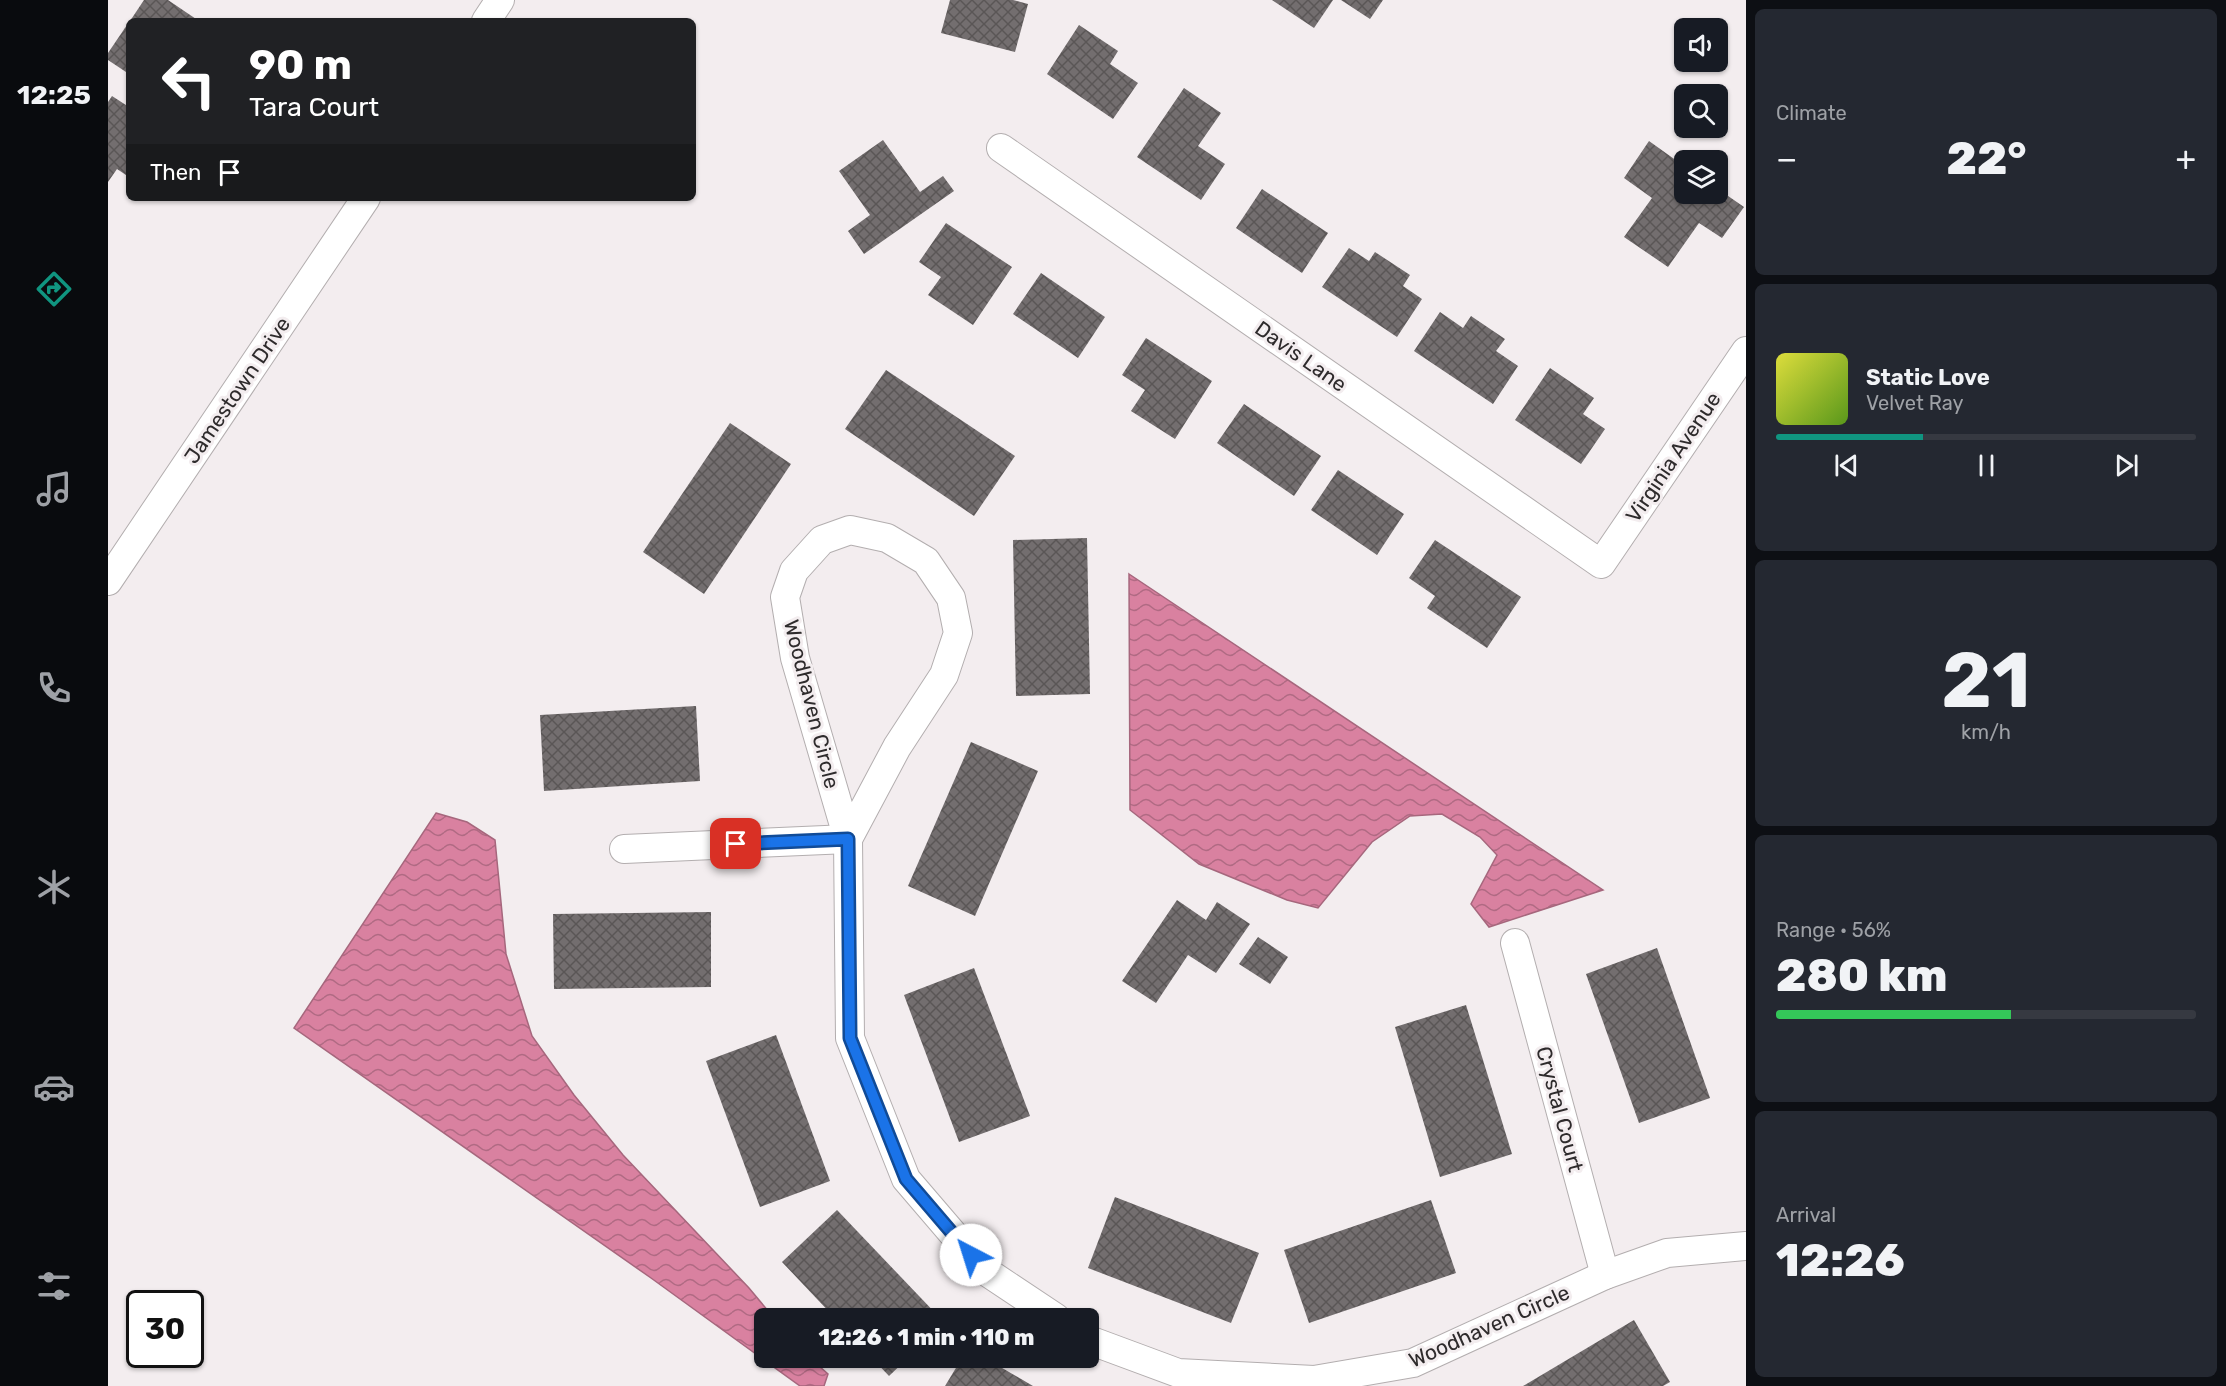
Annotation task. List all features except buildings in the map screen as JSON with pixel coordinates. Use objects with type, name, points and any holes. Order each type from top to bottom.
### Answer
[{"type":"street","points":[[488,18],[500,0]]},
{"type":"street","name":"Davis Lane","points":[[1001,148],[1600,564]]},
{"type":"street","name":"Jamestown Drive","points":[[108,581],[364,201]]},
{"type":"street","name":"Virginia Avenue","points":[[1600,564],[1746,351]]},
{"type":"street","name":"Woodhaven Circle","points":[[848,839],[897,747],[944,675],[958,633],[951,598],[926,561],[887,538],[850,530],[822,540],[794,571],[785,597],[795,658],[848,839],[850,1038],[906,1179],[984,1270],[1041,1308]]},
{"type":"street","points":[[624,849],[848,839]]},
{"type":"street","name":"Crystal Court","points":[[1515,942],[1605,1275]]},
{"type":"street","name":"Woodhaven Circle","points":[[1099,1344],[1178,1373],[1314,1380],[1413,1364],[1605,1275],[1667,1253],[1746,1246]]},
{"type":"water","points":[[1129,574],[1603,890],[1489,927],[1471,904],[1497,855],[1480,837],[1442,814],[1410,816],[1372,842],[1318,908],[1287,900],[1199,864],[1130,810]]},
{"type":"water","points":[[436,813],[467,822],[495,840],[506,954],[532,1036],[574,1095],[623,1155],[766,1308],[754,1308],[754,1353],[651,1278],[294,1028]]},
{"type":"water","points":[[775,1368],[821,1368],[828,1374],[824,1386],[800,1386]]},
{"type":"route","points":[[736,844],[848,839],[850,1038],[906,1179],[971,1255]]}]
